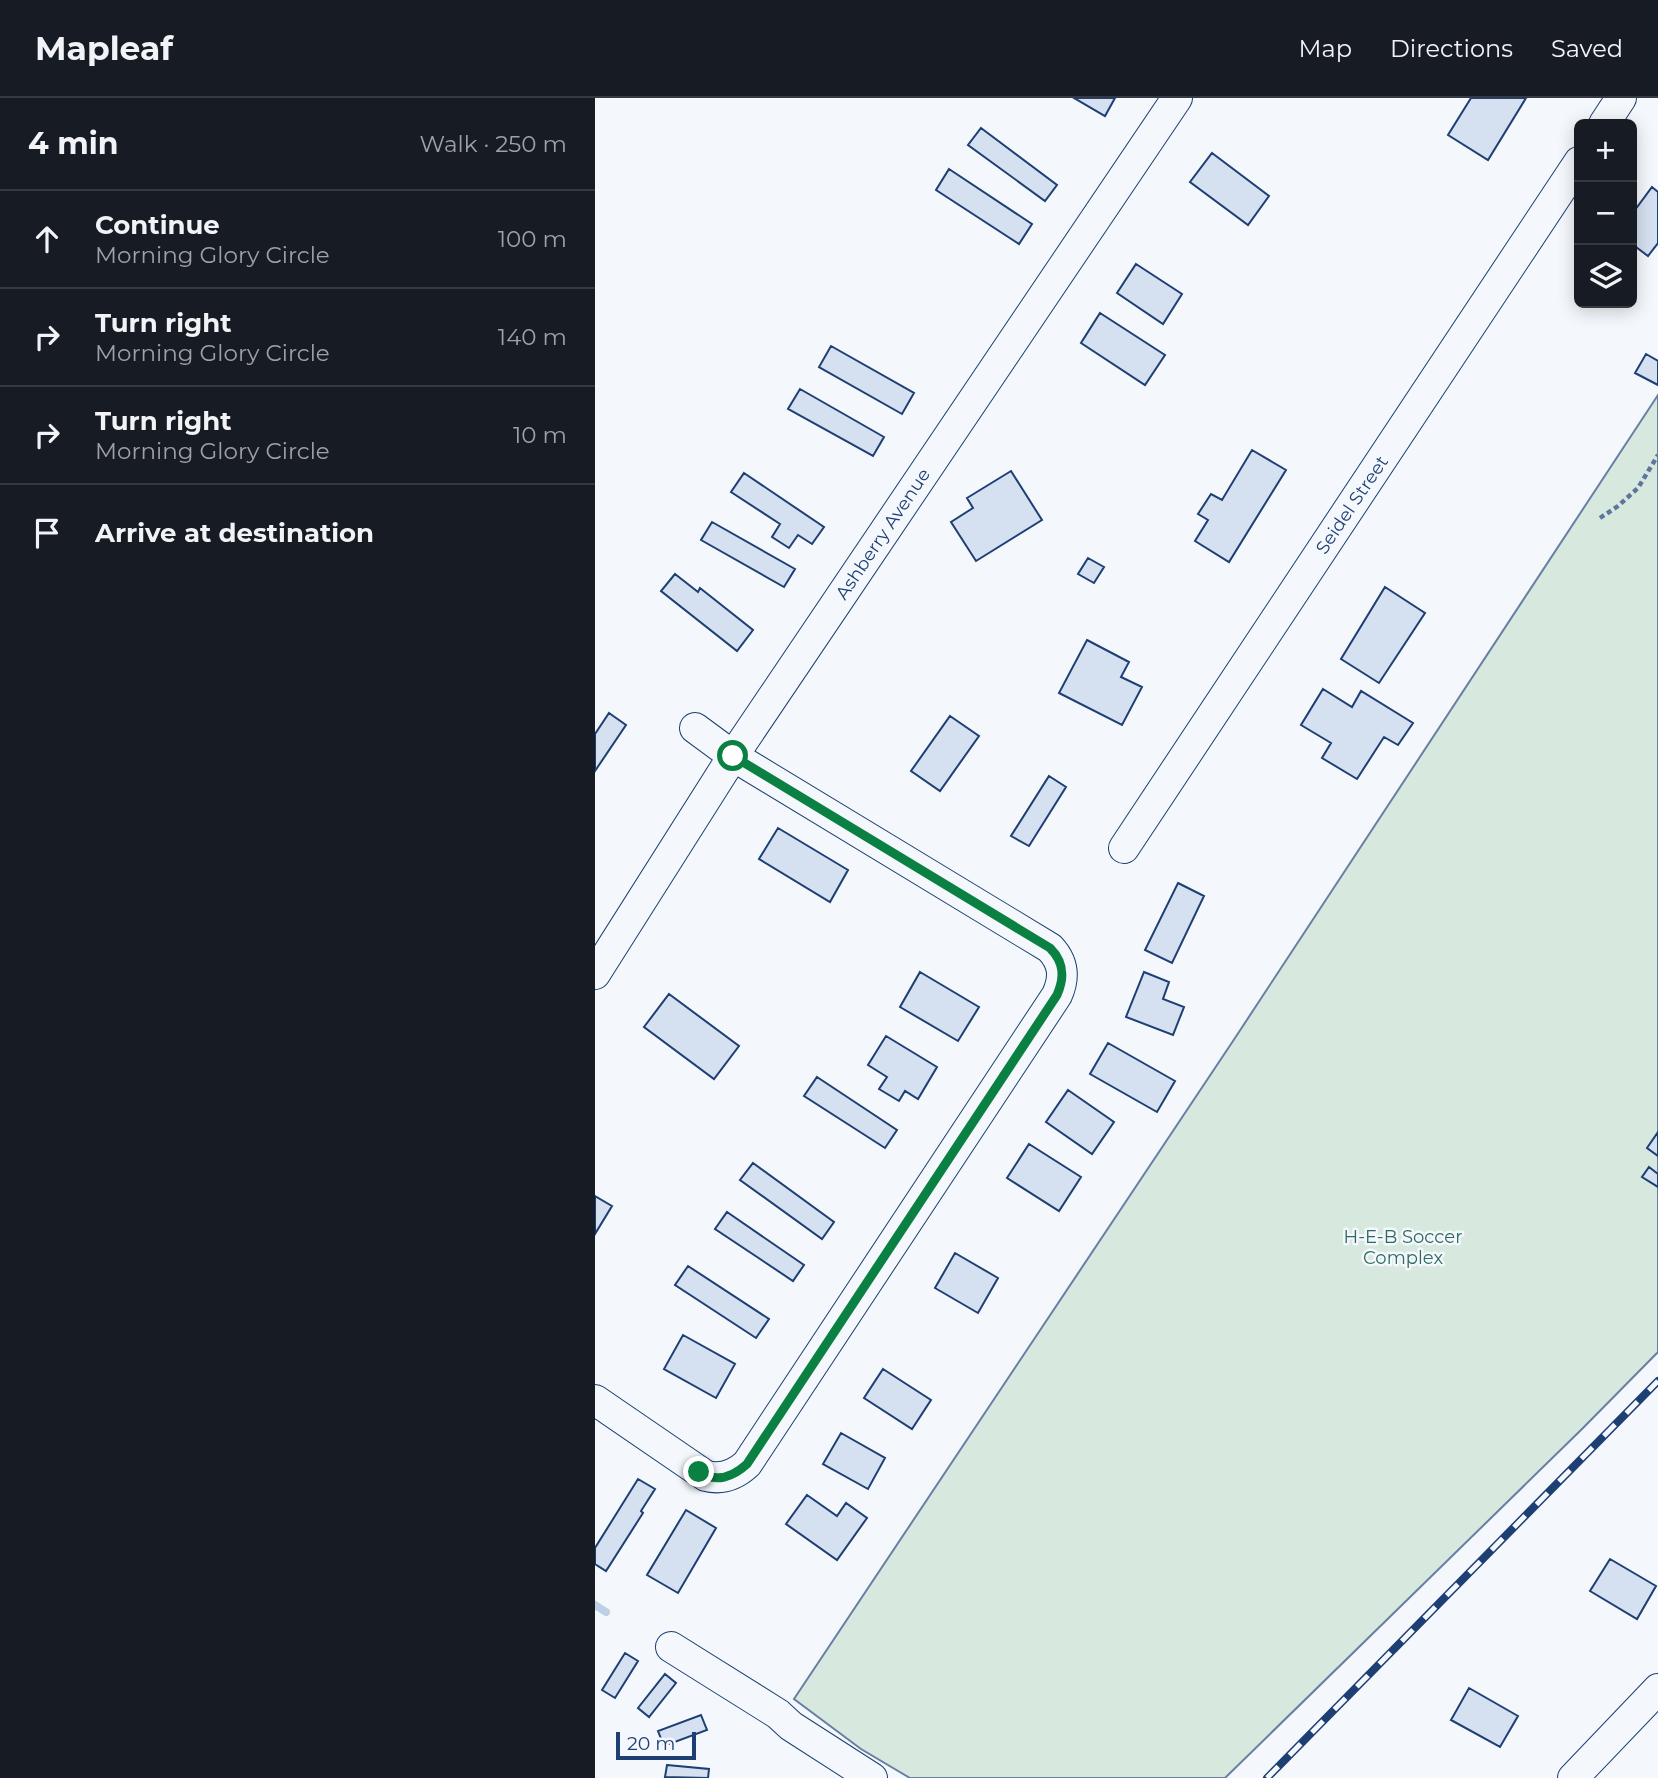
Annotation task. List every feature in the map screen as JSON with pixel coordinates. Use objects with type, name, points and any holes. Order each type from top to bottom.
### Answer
[{"type":"street","name":"Ashberry Avenue","points":[[595,974],[733,756],[1177,98]]},
{"type":"street","points":[[1607,119],[1622,98]]},
{"type":"street","name":"Seidel Street","points":[[1124,848],[1574,170]]},
{"type":"street","points":[[595,1400],[706,1476],[725,1477],[747,1464],[1057,995],[1063,979],[1059,961],[1050,948],[733,756],[695,728]]},
{"type":"street","points":[[671,1647],[778,1714],[790,1726],[872,1778]]},
{"type":"street","points":[[1573,1778],[1658,1689]]},
{"type":"path","points":[[1600,518],[1638,488],[1658,455]]},
{"type":"green space","name":"H-E-B Soccer Complex","points":[[1658,395],[1658,1352],[1225,1778],[910,1778],[861,1749],[794,1699],[1235,1038]]},
{"type":"building","points":[[1074,98],[1115,98],[1105,116]]},
{"type":"building","points":[[1471,98],[1526,98],[1488,160],[1448,135]]},
{"type":"building","points":[[981,128],[1057,185],[1045,201],[968,145]]},
{"type":"building","points":[[1212,153],[1269,196],[1248,225],[1190,182]]},
{"type":"building","points":[[949,169],[1032,224],[1019,244],[936,190]]},
{"type":"building","points":[[1652,187],[1658,192],[1658,243],[1648,256],[1637,248],[1637,207]]},
{"type":"building","points":[[1136,264],[1182,294],[1163,324],[1117,293]]},
{"type":"building","points":[[1100,313],[1165,355],[1145,385],[1081,343]]},
{"type":"building","points":[[831,346],[914,393],[902,414],[819,367]]},
{"type":"building","points":[[1646,354],[1658,361],[1658,385],[1635,373]]},
{"type":"building","points":[[800,389],[884,437],[873,456],[788,409]]},
{"type":"building","points":[[1252,450],[1286,470],[1229,562],[1195,541],[1208,520],[1198,514],[1211,494],[1222,500]]},
{"type":"building","points":[[1011,471],[1042,520],[976,561],[951,522],[973,508],[967,498]]},
{"type":"building","points":[[744,473],[824,527],[812,544],[798,535],[789,548],[772,537],[780,524],[731,492]]},
{"type":"building","points":[[712,522],[795,569],[784,587],[701,540]]},
{"type":"building","points":[[1088,558],[1104,567],[1094,583],[1078,574]]},
{"type":"building","points":[[675,574],[698,592],[700,588],[753,630],[737,651],[661,591]]},
{"type":"building","points":[[1385,587],[1425,613],[1379,683],[1341,659]]},
{"type":"building","points":[[1087,640],[1129,662],[1121,677],[1142,687],[1122,725],[1059,693]]},
{"type":"building","points":[[1323,689],[1352,707],[1361,691],[1413,723],[1398,745],[1384,737],[1357,779],[1322,758],[1331,743],[1301,725]]},
{"type":"building","points":[[609,713],[626,725],[595,771],[595,734]]},
{"type":"building","points":[[950,716],[979,736],[940,791],[911,771]]},
{"type":"building","points":[[1049,776],[1066,787],[1029,846],[1011,836]]},
{"type":"building","points":[[778,828],[848,870],[830,902],[759,859]]},
{"type":"building","points":[[1178,883],[1204,896],[1172,963],[1145,950]]},
{"type":"building","points":[[920,972],[979,1007],[958,1041],[900,1007]]},
{"type":"building","points":[[1144,972],[1169,982],[1163,999],[1184,1007],[1173,1035],[1126,1017]]},
{"type":"building","points":[[669,994],[739,1046],[714,1079],[644,1027]]},
{"type":"building","points":[[886,1036],[937,1067],[918,1099],[905,1091],[899,1101],[879,1089],[887,1077],[868,1065]]},
{"type":"building","points":[[1108,1043],[1175,1081],[1157,1112],[1090,1074]]},
{"type":"building","points":[[817,1077],[897,1130],[885,1148],[804,1096]]},
{"type":"building","points":[[1068,1090],[1114,1122],[1092,1154],[1046,1122]]},
{"type":"building","points":[[1658,1132],[1658,1156],[1647,1148]]},
{"type":"building","points":[[1029,1144],[1081,1177],[1059,1211],[1007,1178]]},
{"type":"building","points":[[753,1163],[834,1222],[822,1239],[740,1180]]},
{"type":"building","points":[[1649,1167],[1658,1174],[1658,1187],[1642,1177]]},
{"type":"building","points":[[595,1196],[612,1206],[595,1234]]},
{"type":"building","points":[[727,1212],[804,1265],[793,1281],[715,1229]]},
{"type":"building","points":[[955,1253],[998,1278],[978,1313],[935,1288]]},
{"type":"building","points":[[688,1266],[769,1319],[756,1338],[675,1285]]},
{"type":"building","points":[[683,1335],[735,1364],[716,1398],[664,1369]]},
{"type":"building","points":[[883,1369],[931,1400],[912,1429],[864,1398]]},
{"type":"building","points":[[841,1433],[885,1458],[868,1489],[823,1464]]},
{"type":"building","points":[[638,1479],[655,1489],[606,1571],[595,1564],[595,1548]]},
{"type":"building","points":[[807,1495],[837,1516],[846,1503],[867,1518],[837,1560],[786,1524]]},
{"type":"building","points":[[686,1510],[716,1528],[678,1593],[647,1575]]},
{"type":"building","points":[[1610,1559],[1656,1586],[1637,1619],[1590,1591]]},
{"type":"building","points":[[625,1653],[638,1661],[615,1698],[602,1690]]},
{"type":"building","points":[[665,1674],[676,1683],[649,1717],[638,1708]]},
{"type":"building","points":[[1469,1688],[1518,1716],[1500,1747],[1451,1720]]},
{"type":"building","points":[[701,1715],[707,1730],[664,1746],[658,1731]]},
{"type":"building","points":[[667,1765],[709,1769],[708,1778],[665,1777]]},
{"type":"waterway","points":[[595,1605],[606,1612]]},
{"type":"railway","points":[[1267,1778],[1658,1381]]},
{"type":"route","points":[[699,1472],[715,1478],[725,1477],[747,1464],[1057,995],[1063,979],[1059,961],[1050,948],[733,756]]}]
